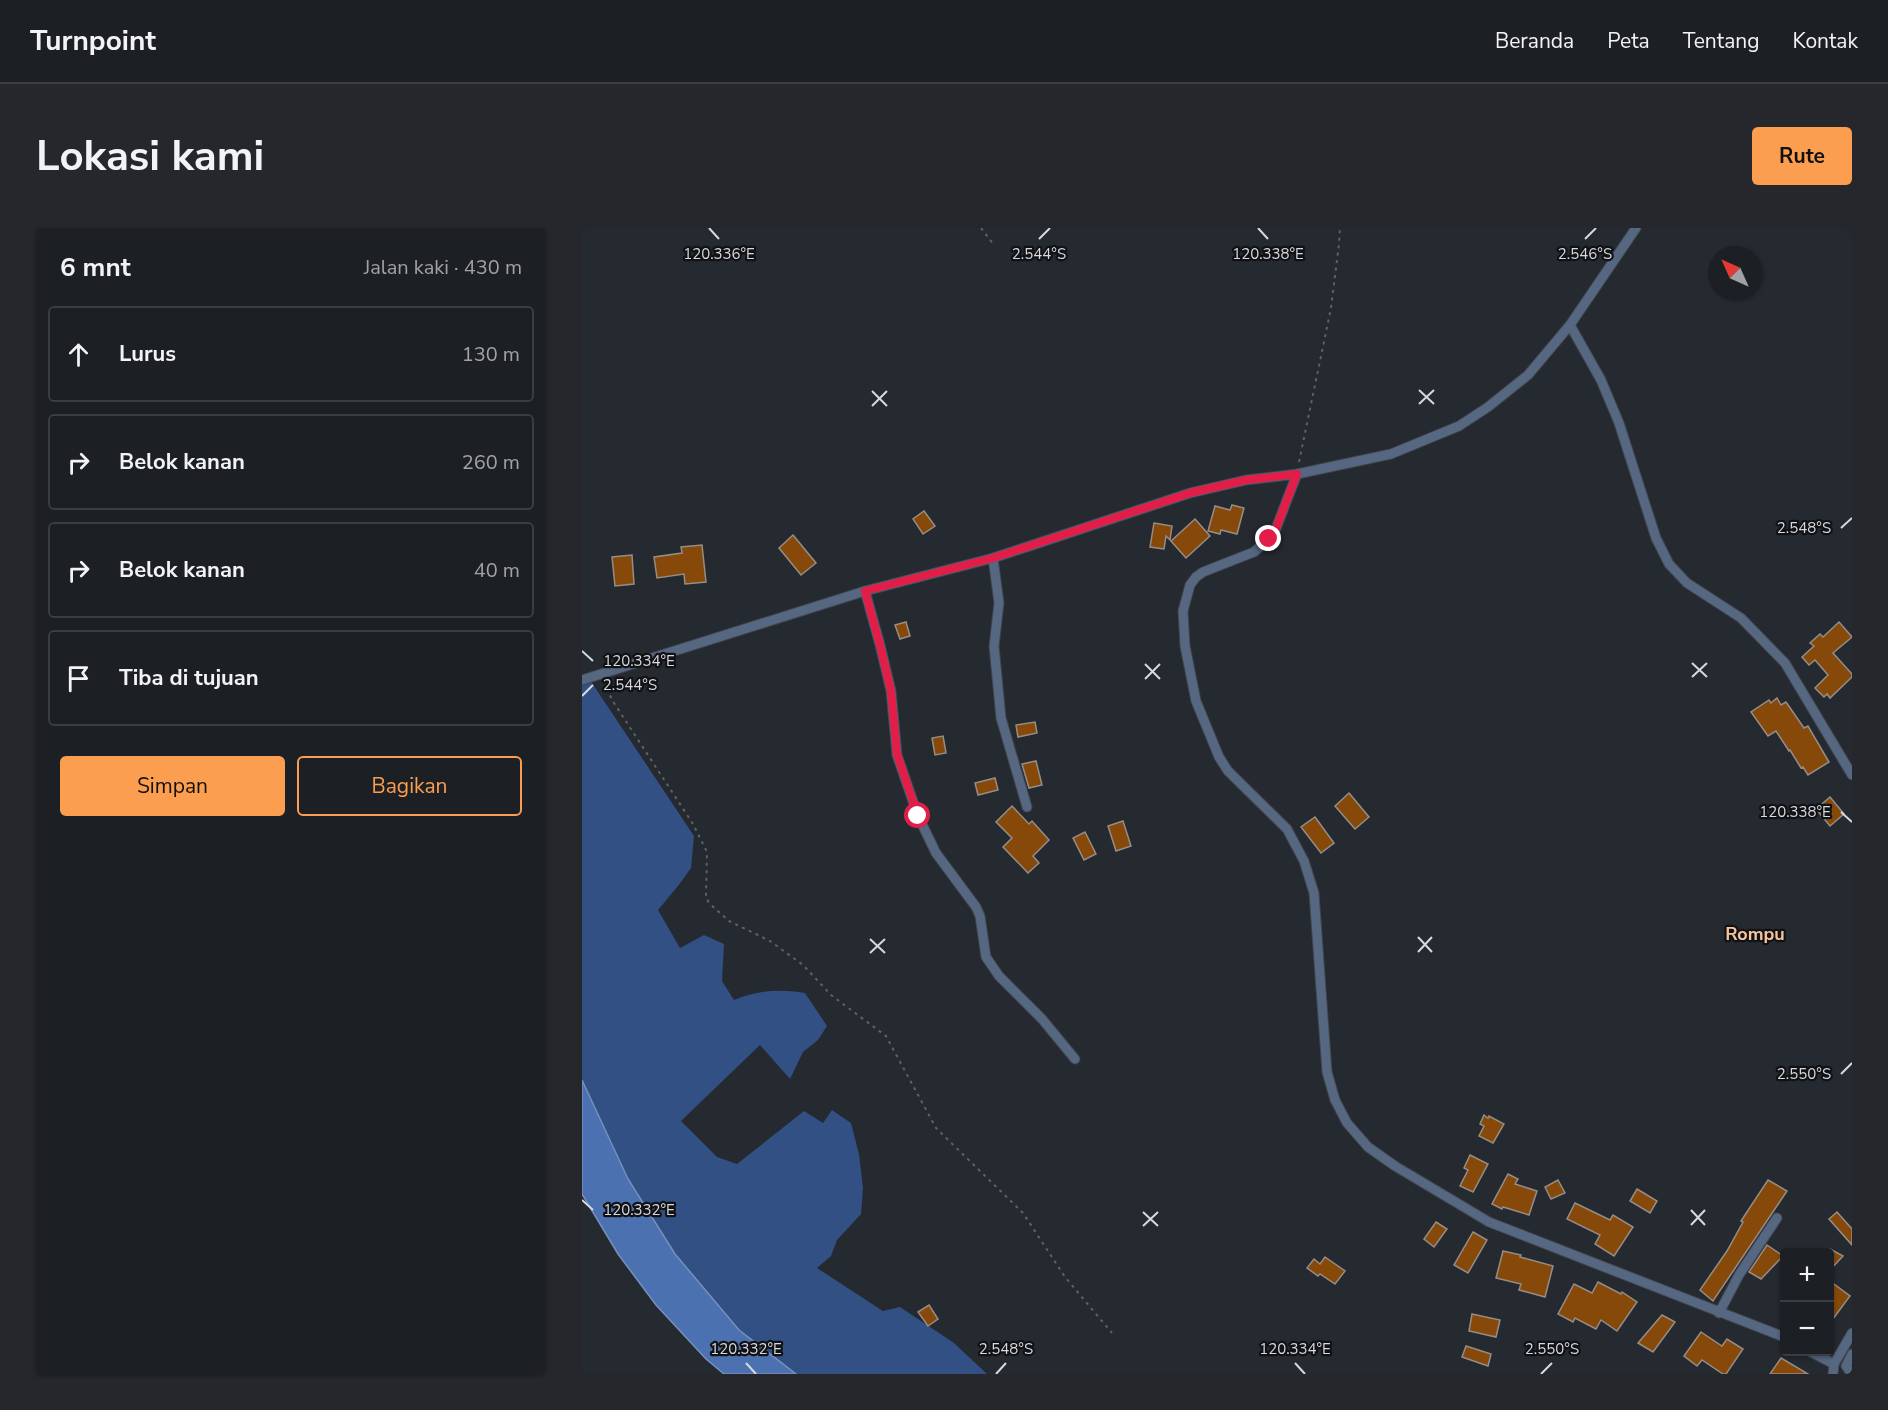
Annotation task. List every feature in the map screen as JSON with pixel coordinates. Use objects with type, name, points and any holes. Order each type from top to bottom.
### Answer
[{"type":"street","points":[[582,680],[865,591],[993,558],[1190,493],[1246,480],[1297,474],[1391,454],[1459,426],[1488,407],[1528,375],[1570,325],[1636,228]]},
{"type":"street","points":[[1570,325],[1601,380],[1619,423],[1656,538],[1670,564],[1687,583],[1741,618],[1785,663],[1852,775]]},
{"type":"street","points":[[1297,474],[1275,531],[1263,546],[1244,557],[1203,572],[1190,585],[1184,611],[1185,646],[1196,701],[1219,757],[1228,771],[1287,829],[1304,861],[1314,892],[1327,1072],[1335,1100],[1347,1123],[1368,1147],[1395,1166],[1489,1222],[1780,1335]]},
{"type":"street","points":[[993,558],[999,603],[994,646],[1001,718],[1027,807]]},
{"type":"street","points":[[865,591],[888,679],[897,754],[918,816],[936,853],[976,907],[980,916],[986,957],[999,976],[1042,1020],[1075,1059]]},
{"type":"street","points":[[1719,1313],[1739,1275],[1777,1218]]},
{"type":"street","points":[[1816,1356],[1833,1369],[1852,1333]]},
{"type":"street","points":[[1852,1354],[1846,1366],[1852,1374]]},
{"type":"path","points":[[981,228],[994,245]]},
{"type":"path","points":[[1297,474],[1330,308],[1340,228]]},
{"type":"path","points":[[616,669],[608,681],[608,692],[693,824],[707,852],[706,897],[709,903],[729,921],[770,941],[803,965],[831,995],[886,1036],[936,1128],[1023,1213],[1065,1277],[1112,1333]]},
{"type":"shaded area","points":[[590,680],[694,836],[691,868],[658,910],[680,948],[704,935],[724,944],[722,981],[734,1000],[769,991],[805,993],[827,1026],[818,1040],[803,1052],[790,1079],[760,1045],[681,1121],[717,1157],[737,1164],[804,1111],[823,1123],[832,1110],[851,1123],[859,1154],[863,1188],[861,1214],[837,1240],[831,1256],[817,1268],[883,1311],[900,1307],[954,1343],[987,1374],[796,1374],[739,1330],[675,1254],[628,1179],[582,1080],[582,683]]},
{"type":"shaded area","points":[[582,1080],[628,1179],[675,1254],[739,1330],[796,1374],[724,1374],[706,1359],[656,1305],[618,1254],[582,1194]]},
{"type":"building","points":[[1232,505],[1244,508],[1237,534],[1221,530],[1220,534],[1208,531],[1215,506],[1230,510]]},
{"type":"building","points":[[924,511],[935,526],[923,534],[913,519]]},
{"type":"building","points":[[1195,519],[1210,536],[1186,558],[1171,541]]},
{"type":"building","points":[[1154,523],[1172,526],[1170,540],[1166,536],[1164,549],[1150,547]]},
{"type":"building","points":[[793,535],[816,563],[801,575],[779,548]]},
{"type":"building","points":[[702,545],[706,582],[685,584],[684,574],[657,578],[654,557],[682,553],[681,547]]},
{"type":"building","points":[[632,555],[634,584],[615,586],[612,557]]},
{"type":"building","points":[[906,622],[910,636],[900,639],[895,625]]},
{"type":"building","points":[[1839,622],[1852,637],[1833,653],[1852,674],[1852,677],[1830,698],[1827,694],[1824,697],[1815,688],[1828,675],[1815,660],[1809,665],[1802,657],[1814,646],[1810,643],[1820,634],[1823,637]]},
{"type":"building","points":[[1777,698],[1781,705],[1786,702],[1804,728],[1808,726],[1829,762],[1808,775],[1776,731],[1768,736],[1751,712],[1769,700],[1771,703]]},
{"type":"building","points":[[1035,722],[1037,733],[1018,737],[1016,725]]},
{"type":"building","points":[[943,736],[946,753],[935,755],[932,738]]},
{"type":"building","points":[[1036,761],[1042,785],[1029,788],[1022,764]]},
{"type":"building","points":[[995,778],[998,790],[978,795],[975,783]]},
{"type":"building","points":[[1349,793],[1369,817],[1355,829],[1335,806]]},
{"type":"building","points":[[1830,797],[1844,814],[1830,826],[1816,809]]},
{"type":"building","points":[[1012,806],[1029,824],[1032,821],[1049,840],[1033,856],[1039,863],[1028,873],[1003,847],[1012,838],[996,822]]},
{"type":"building","points":[[1315,817],[1334,843],[1321,853],[1301,827]]},
{"type":"building","points":[[1123,821],[1131,846],[1116,851],[1108,826]]},
{"type":"building","points":[[1085,832],[1096,854],[1084,860],[1073,838]]},
{"type":"building","points":[[1484,1115],[1504,1124],[1493,1143],[1479,1136],[1484,1126],[1480,1124]]},
{"type":"building","points":[[1470,1155],[1488,1164],[1473,1192],[1460,1186],[1468,1170],[1464,1168]]},
{"type":"building","points":[[1508,1174],[1518,1179],[1515,1184],[1537,1191],[1529,1215],[1503,1207],[1502,1209],[1492,1204]]},
{"type":"building","points":[[1558,1180],[1565,1193],[1551,1199],[1545,1187]]},
{"type":"building","points":[[1768,1180],[1787,1191],[1713,1301],[1700,1290],[1727,1251],[1743,1222],[1741,1221]]},
{"type":"building","points":[[1637,1189],[1657,1201],[1650,1213],[1630,1201]]},
{"type":"building","points":[[1575,1203],[1610,1220],[1613,1215],[1633,1227],[1614,1256],[1595,1244],[1600,1235],[1567,1219]]},
{"type":"building","points":[[1837,1212],[1852,1229],[1852,1245],[1829,1219]]},
{"type":"building","points":[[1436,1222],[1447,1229],[1434,1247],[1424,1239]]},
{"type":"building","points":[[1473,1232],[1487,1240],[1468,1273],[1454,1265]]},
{"type":"building","points":[[1767,1245],[1780,1254],[1780,1259],[1761,1279],[1749,1272]]},
{"type":"building","points":[[1503,1251],[1553,1266],[1545,1297],[1519,1290],[1521,1284],[1496,1278]]},
{"type":"building","points":[[1834,1251],[1843,1256],[1834,1266]]},
{"type":"building","points":[[1325,1257],[1345,1271],[1335,1284],[1307,1268],[1314,1259],[1320,1264]]},
{"type":"building","points":[[1598,1282],[1621,1294],[1622,1292],[1637,1302],[1617,1331],[1601,1320],[1596,1329],[1575,1318],[1573,1322],[1558,1314],[1574,1284],[1592,1293]]},
{"type":"building","points":[[1834,1284],[1850,1296],[1834,1318]]},
{"type":"building","points":[[929,1305],[938,1319],[928,1326],[918,1312]]},
{"type":"building","points":[[1472,1314],[1500,1320],[1496,1337],[1469,1331]]},
{"type":"building","points":[[1662,1315],[1675,1322],[1653,1352],[1638,1343]]},
{"type":"building","points":[[1701,1332],[1722,1346],[1727,1339],[1743,1349],[1726,1374],[1702,1360],[1697,1366],[1684,1356]]},
{"type":"building","points":[[1466,1346],[1491,1354],[1488,1366],[1462,1357]]},
{"type":"building","points":[[1781,1358],[1808,1374],[1770,1374]]},
{"type":"district","name":"Rompu","points":[[1755,934]]},
{"type":"route","points":[[918,816],[897,754],[891,691],[865,591],[993,558],[1190,493],[1246,480],[1297,474],[1275,531],[1269,539]]}]
